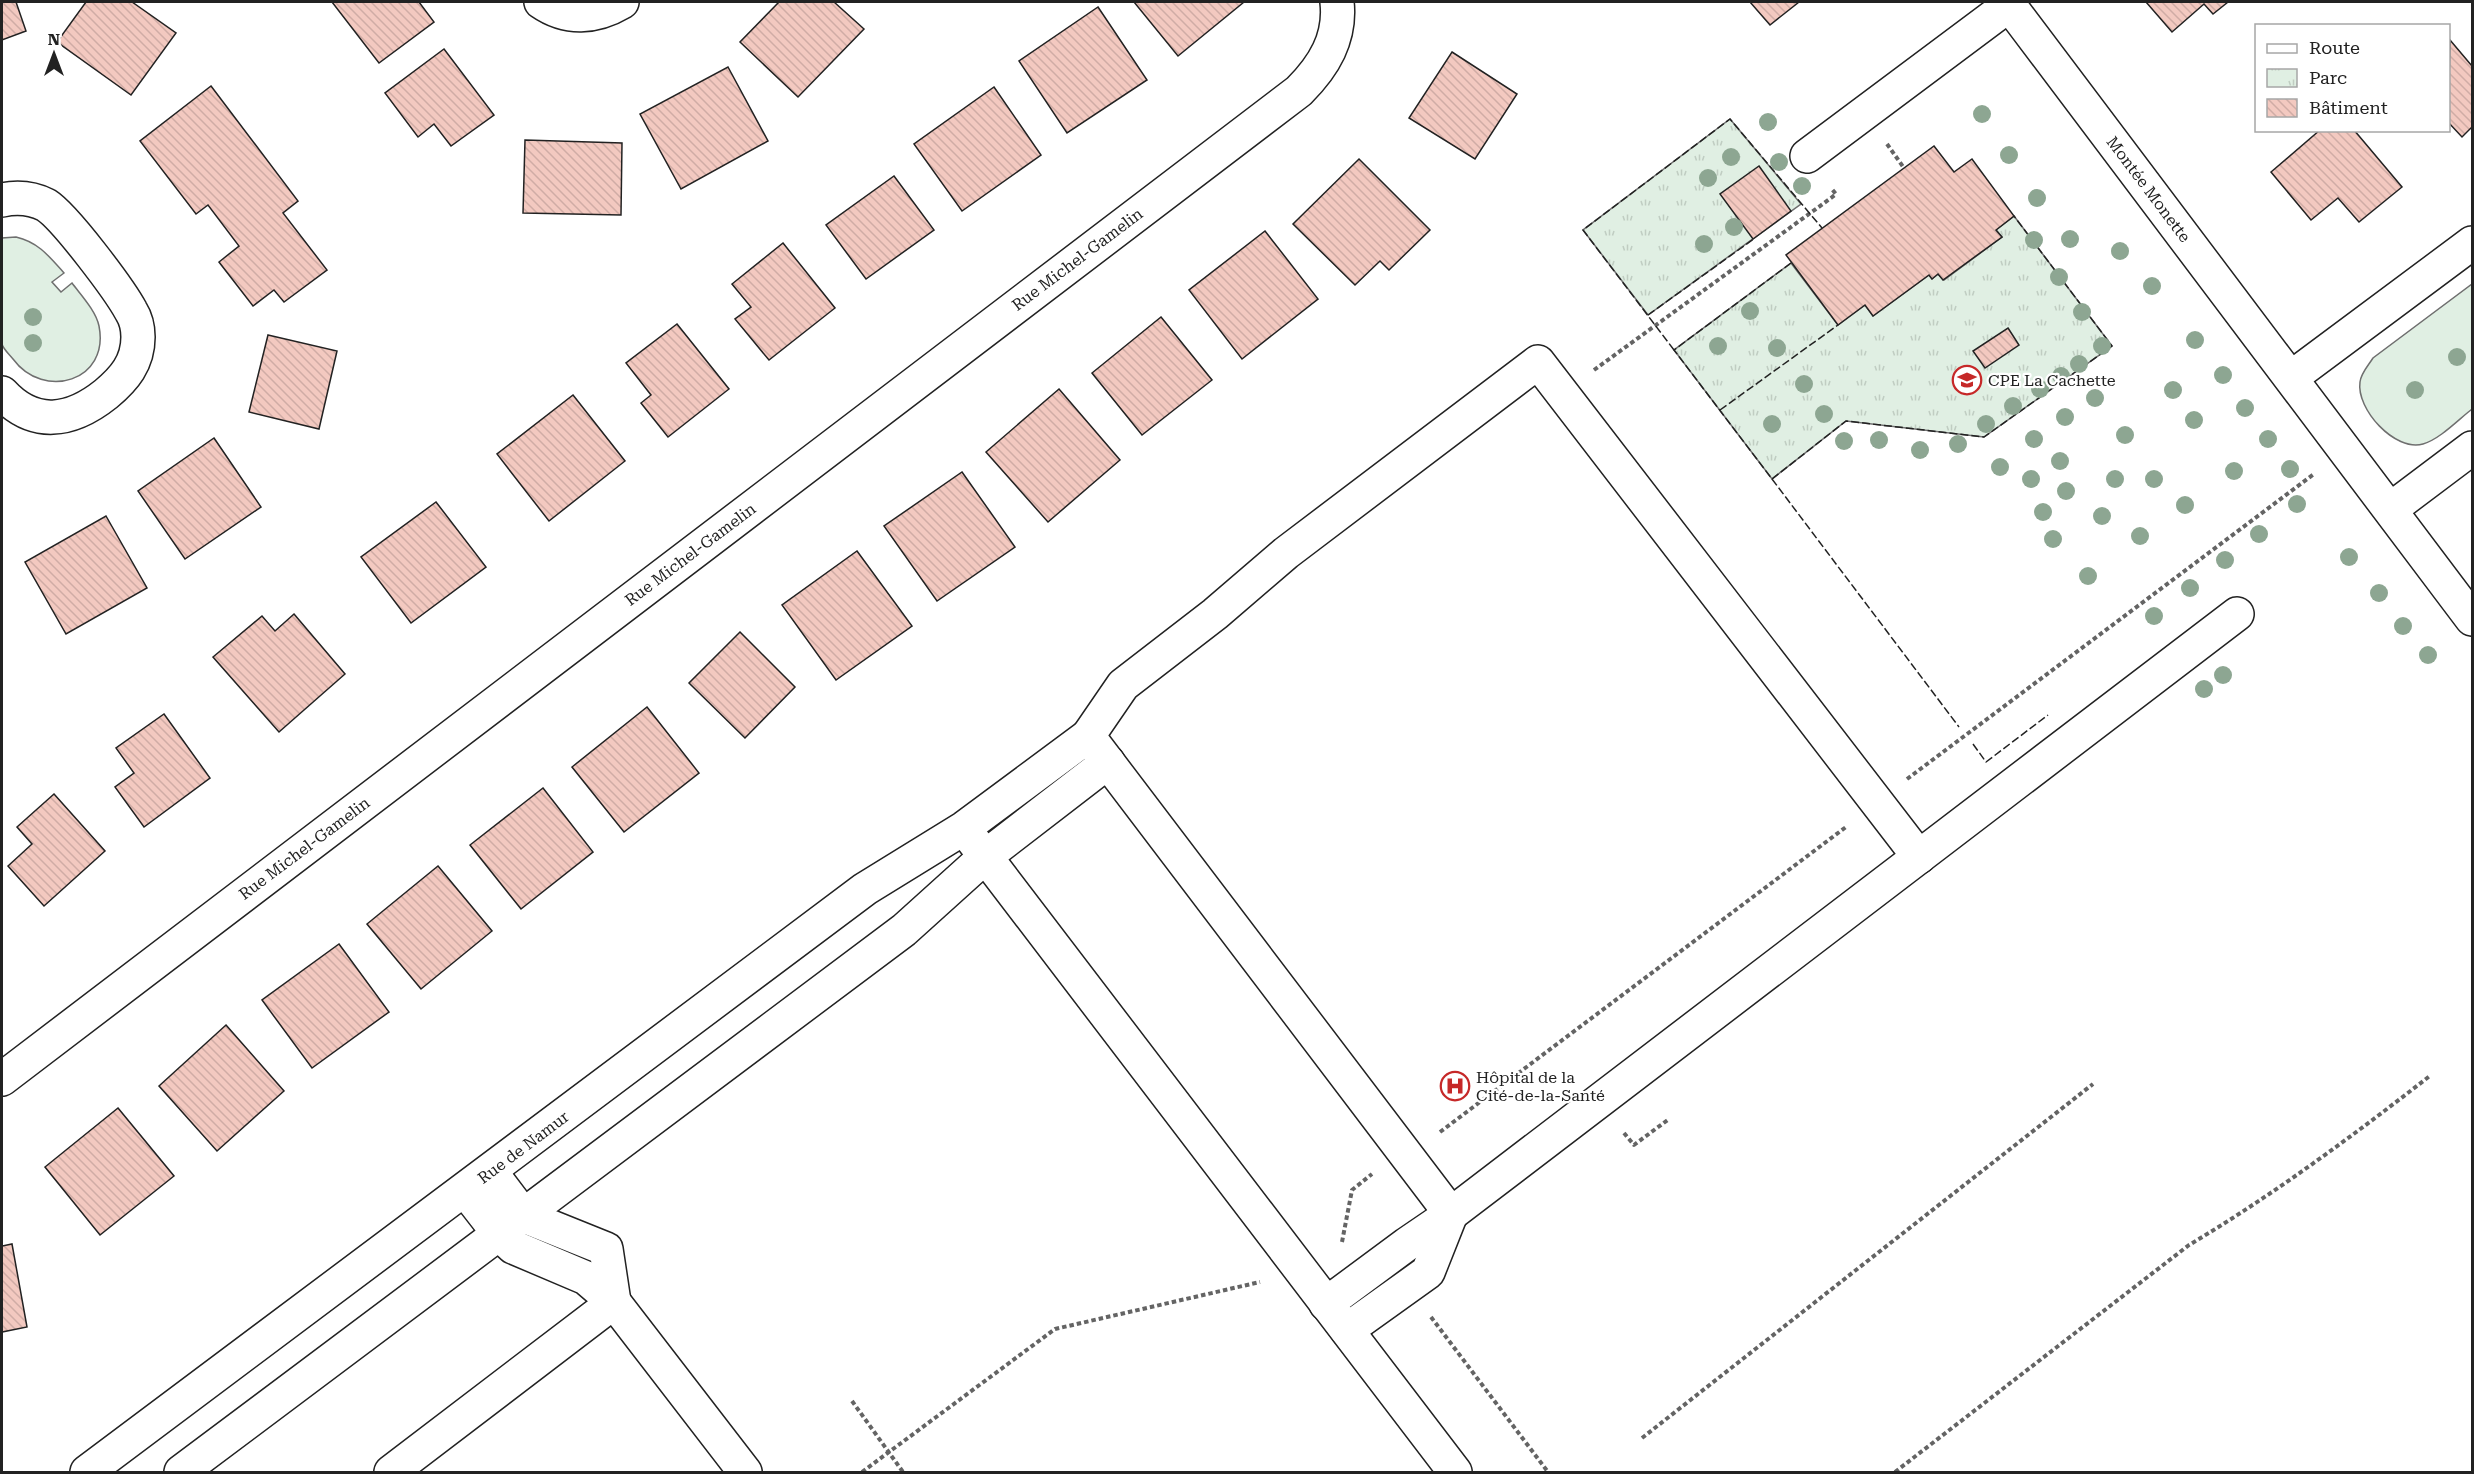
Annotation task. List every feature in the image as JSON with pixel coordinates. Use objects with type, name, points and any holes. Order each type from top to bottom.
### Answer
[{"type":"street","points":[[541,2],[562,13],[574,15],[599,13],[622,2]]},
{"type":"street","name":"Rue Michel-Gamelin","points":[[2,1078],[1299,91],[1320,68],[1328,54],[1337,25],[1337,2]]},
{"type":"street","points":[[1807,156],[2008,3]]},
{"type":"street","name":"Montée Monette","points":[[2008,3],[2292,377],[2472,619]]},
{"type":"street","points":[[2,200],[13,198],[35,201],[55,212],[132,312],[138,334],[135,357],[124,377],[94,404],[77,413],[58,418],[33,415],[10,402],[2,393]]},
{"type":"street","points":[[2292,377],[2472,243]]},
{"type":"street","name":"Rue de Namur","points":[[87,1473],[865,889],[964,828],[1088,736],[1123,685],[1215,615],[1286,553],[1539,362],[1919,857]]},
{"type":"street","points":[[2391,509],[2472,448]]},
{"type":"street","points":[[1326,1304],[1451,1214],[2237,615]]},
{"type":"street","points":[[1088,736],[1451,1214]]},
{"type":"street","points":[[181,1473],[904,930],[986,856],[1108,762]]},
{"type":"street","points":[[964,828],[1455,1473]]},
{"type":"street","points":[[478,1180],[512,1226],[513,1247],[586,1278],[614,1302],[745,1473]]},
{"type":"street","points":[[1347,1330],[1428,1272],[1451,1214]]},
{"type":"street","points":[[391,1473],[614,1302]]},
{"type":"path","points":[[1884,140],[1904,168]]},
{"type":"path","points":[[1615,355],[1831,198]]},
{"type":"path","points":[[1907,780],[2313,474]]},
{"type":"path","points":[[1434,1136],[1849,824]]},
{"type":"path","points":[[1895,1473],[2189,1245],[2234,1217],[2350,1136],[2431,1075]]},
{"type":"path","points":[[1642,1438],[2093,1084]]},
{"type":"path","points":[[1340,1253],[1352,1190]]},
{"type":"path","points":[[862,1473],[1055,1329],[1266,1280]]},
{"type":"path","points":[[1424,1308],[1548,1473]]},
{"type":"path","points":[[852,1401],[903,1473]]},
{"type":"green space","points":[[1730,119],[1801,204],[1648,315],[1583,230]]},
{"type":"green space","points":[[2014,216],[2112,346],[1984,437],[1846,421],[1772,479],[1674,350],[1791,263],[1838,325],[1865,305],[1873,316],[1929,275],[1932,279],[1938,274],[1944,280],[2002,237],[1996,230]]},
{"type":"green space","points":[[16,237],[31,242],[48,255],[64,273],[52,282],[61,292],[72,283],[88,303],[97,320],[100,345],[95,360],[85,372],[72,379],[57,382],[41,379],[26,372],[5,350],[1,342],[2,238]]},
{"type":"green space","points":[[2472,284],[2472,409],[2429,442],[2412,445],[2401,441],[2390,435],[2371,416],[2360,393],[2362,376],[2373,358]]},
{"type":"building","points":[[2,2],[16,2],[26,31],[2,40]]},
{"type":"building","points":[[86,2],[132,2],[176,33],[131,95],[57,42]]},
{"type":"building","points":[[332,2],[419,2],[434,22],[379,63]]},
{"type":"building","points":[[779,2],[834,2],[864,29],[798,97],[740,42]]},
{"type":"building","points":[[1134,2],[1244,2],[1178,56]]},
{"type":"building","points":[[1750,2],[1799,2],[1770,25]]},
{"type":"building","points":[[2146,2],[2228,2],[2213,14],[2204,4],[2172,32]]},
{"type":"building","points":[[1098,7],[1147,80],[1067,133],[1019,61]]},
{"type":"building","points":[[2450,40],[2472,66],[2472,127],[2462,137],[2450,124]]},
{"type":"building","points":[[444,49],[494,115],[451,146],[434,124],[418,137],[385,93]]},
{"type":"building","points":[[1452,52],[1517,94],[1475,159],[1409,118]]},
{"type":"building","points":[[728,67],[768,141],[681,189],[640,114]]},
{"type":"building","points":[[211,86],[298,201],[283,213],[327,270],[284,302],[274,290],[253,306],[219,262],[239,246],[208,205],[196,214],[140,141]]},
{"type":"building","points":[[994,87],[1041,155],[962,211],[914,144]]},
{"type":"building","points":[[2318,132],[2356,132],[2402,187],[2359,222],[2338,198],[2311,220],[2271,172]]},
{"type":"building","points":[[525,140],[622,143],[621,215],[523,213]]},
{"type":"building","points":[[1934,146],[1954,172],[1972,159],[2014,216],[1996,230],[2002,237],[1943,280],[1938,274],[1932,279],[1929,275],[1873,316],[1865,305],[1838,325],[1786,255]]},
{"type":"building","points":[[1359,159],[1430,230],[1389,270],[1380,261],[1355,285],[1293,224]]},
{"type":"building","points":[[1759,166],[1791,211],[1753,239],[1720,194]]},
{"type":"building","points":[[894,176],[934,230],[866,279],[826,225]]},
{"type":"building","points":[[1265,231],[1318,299],[1242,359],[1189,290]]},
{"type":"building","points":[[783,243],[835,308],[769,360],[735,319],[751,307],[732,284]]},
{"type":"building","points":[[1161,317],[1212,380],[1142,435],[1092,373]]},
{"type":"building","points":[[677,324],[729,389],[668,437],[641,403],[651,395],[626,363]]},
{"type":"building","points":[[2008,328],[2019,345],[1985,368],[1973,351]]},
{"type":"building","points":[[268,335],[337,351],[319,429],[249,412]]},
{"type":"building","points":[[1059,389],[1120,460],[1048,522],[986,452]]},
{"type":"building","points":[[573,395],[625,461],[549,521],[497,454]]},
{"type":"building","points":[[214,438],[261,507],[185,559],[138,491]]},
{"type":"building","points":[[962,472],[1015,547],[937,601],[884,526]]},
{"type":"building","points":[[436,502],[486,567],[411,623],[361,557]]},
{"type":"building","points":[[106,516],[147,588],[66,634],[25,562]]},
{"type":"building","points":[[857,551],[912,626],[836,680],[782,605]]},
{"type":"building","points":[[294,614],[345,674],[279,732],[213,657],[262,616],[275,631]]},
{"type":"building","points":[[740,632],[795,687],[745,738],[689,683]]},
{"type":"building","points":[[647,707],[699,773],[624,832],[572,767]]},
{"type":"building","points":[[164,714],[210,778],[144,827],[115,787],[134,773],[116,748]]},
{"type":"building","points":[[543,788],[593,852],[521,909],[470,845]]},
{"type":"building","points":[[54,794],[105,851],[44,906],[8,866],[32,844],[17,827]]},
{"type":"building","points":[[438,866],[492,931],[421,989],[367,924]]},
{"type":"building","points":[[339,944],[389,1012],[312,1068],[262,1000]]},
{"type":"building","points":[[226,1025],[284,1091],[217,1151],[159,1086]]},
{"type":"building","points":[[118,1108],[174,1176],[100,1235],[45,1167]]},
{"type":"building","points":[[12,1244],[27,1327],[2,1332],[2,1246]]},
{"type":"fence","points":[[1674,350],[1583,230],[1730,119],[1822,228]]},
{"type":"fence","points":[[1791,263],[1674,350],[1772,479],[1846,421],[1984,437],[2112,346],[2014,216]]},
{"type":"fence","points":[[1648,315],[1755,238]]},
{"type":"fence","points":[[1720,410],[1838,325]]},
{"type":"fence","points":[[1772,479],[1959,727]]},
{"type":"fence","points":[[1973,744],[1986,762],[2048,715]]},
{"type":"place","name":"CPE La Cachette","points":[[1967,380]]},
{"type":"place","name":"Hôpital de la Cité-de-la-Santé","points":[[1455,1086]]}]
